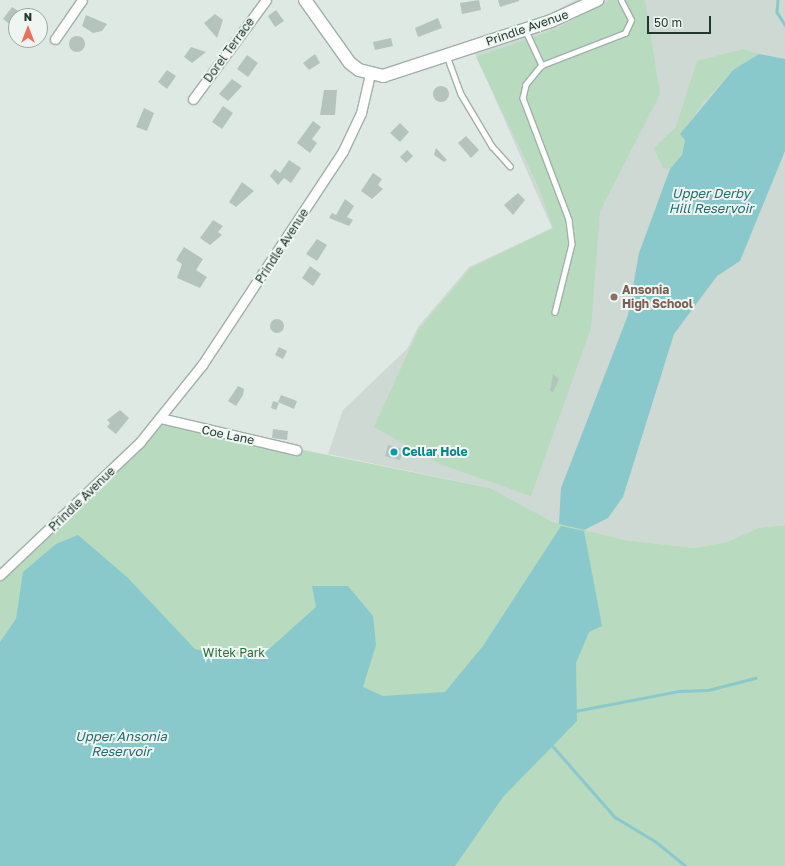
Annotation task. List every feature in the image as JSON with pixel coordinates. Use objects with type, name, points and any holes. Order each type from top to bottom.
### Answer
[{"type":"main road","points":[[305,0],[342,54],[359,70],[370,74]]},
{"type":"main road","name":"Prindle Avenue","points":[[370,74],[392,74],[448,56],[525,29],[597,0]]},
{"type":"street","points":[[55,39],[82,0]]},
{"type":"street","name":"Dorel Terrace","points":[[193,99],[266,0]]},
{"type":"street","name":"Prindle Avenue","points":[[0,575],[76,506],[160,418],[202,365],[343,151],[361,113],[370,74]]},
{"type":"street","name":"Coe Lane","points":[[160,418],[296,450]]},
{"type":"lane","points":[[555,312],[572,244],[569,220],[523,98],[526,85],[542,65],[625,33],[631,20],[621,0]]},
{"type":"lane","points":[[525,29],[542,65]]},
{"type":"lane","points":[[448,56],[462,94],[492,146],[510,166]]},
{"type":"shaded area","name":"Ansonia High School","points":[[576,0],[785,0],[785,525],[758,528],[727,542],[694,548],[625,540],[553,522],[490,488],[328,454],[343,410],[407,349],[418,327],[469,267],[552,228],[475,53]]},
{"type":"green space","points":[[610,0],[645,0],[660,94],[600,211],[591,328],[531,496],[440,464],[374,427],[419,329],[471,268],[553,228],[539,188],[476,57],[556,29]]},
{"type":"green space","points":[[743,49],[759,54],[733,70],[703,103],[681,134],[685,140],[682,155],[670,169],[663,168],[654,148],[676,127],[697,61]]},
{"type":"green space","name":"Witek Park","points":[[161,421],[490,488],[553,522],[625,540],[694,548],[727,542],[758,528],[785,525],[785,866],[0,866],[0,578],[68,517]]},
{"type":"water","name":"Upper Derby Hill Reservoir","points":[[759,54],[785,59],[785,151],[740,261],[717,276],[674,334],[623,497],[608,518],[584,530],[559,524],[561,488],[628,315],[639,253],[670,169],[682,155],[685,140],[680,134],[733,70]]},
{"type":"water","name":"Upper Ansonia Reservoir","points":[[561,526],[584,531],[602,626],[589,632],[576,663],[577,721],[503,797],[455,866],[0,866],[0,642],[16,619],[23,572],[56,544],[78,535],[128,578],[195,649],[232,658],[269,649],[316,607],[312,586],[348,586],[373,616],[376,645],[363,687],[383,696],[445,692],[483,646]]},
{"type":"building","points":[[479,0],[481,10],[462,14],[460,3]]},
{"type":"building","points":[[498,0],[519,0],[519,1],[500,7]]},
{"type":"building","points":[[276,10],[284,21],[275,27],[268,16]]},
{"type":"building","points":[[8,12],[8,23],[3,19]]},
{"type":"building","points":[[215,14],[223,20],[217,38],[204,23]]},
{"type":"building","points":[[86,15],[107,24],[102,31],[93,33],[82,26]]},
{"type":"building","points":[[438,18],[442,28],[418,37],[415,28]]},
{"type":"building","points":[[77,36],[84,41],[85,44],[80,51],[77,52],[70,47],[69,44],[74,37]]},
{"type":"building","points":[[391,38],[393,46],[375,50],[373,42]]},
{"type":"building","points":[[191,47],[206,52],[192,63],[184,57]]},
{"type":"building","points":[[315,54],[320,63],[309,70],[303,63]]},
{"type":"building","points":[[247,55],[258,63],[248,77],[237,69]]},
{"type":"building","points":[[167,70],[176,76],[167,89],[158,82]]},
{"type":"building","points":[[232,79],[242,86],[228,101],[219,94]]},
{"type":"building","points":[[441,86],[447,88],[449,94],[447,100],[441,102],[435,100],[433,94],[435,88]]},
{"type":"building","points":[[324,90],[337,90],[335,115],[320,115]]},
{"type":"building","points":[[223,106],[233,113],[222,129],[212,122]]},
{"type":"building","points":[[144,108],[154,113],[147,131],[136,127]]},
{"type":"building","points":[[313,121],[321,127],[312,139],[317,143],[310,153],[297,143]]},
{"type":"building","points":[[400,123],[409,132],[400,142],[390,133]]},
{"type":"building","points":[[466,136],[479,150],[471,158],[458,143]]},
{"type":"building","points":[[436,148],[447,160],[444,162],[434,155]]},
{"type":"building","points":[[407,150],[413,156],[406,163],[400,157]]},
{"type":"building","points":[[289,160],[301,168],[291,183],[284,178],[278,185],[270,176],[275,169],[280,173]]},
{"type":"building","points":[[373,173],[382,179],[378,185],[383,189],[372,199],[361,191]]},
{"type":"building","points":[[242,182],[254,191],[236,207],[229,202]]},
{"type":"building","points":[[518,193],[525,200],[513,215],[504,205]]},
{"type":"building","points":[[345,199],[354,206],[347,217],[353,220],[349,226],[329,218],[332,213],[336,215]]},
{"type":"building","points":[[213,220],[223,226],[218,232],[222,235],[210,245],[200,238]]},
{"type":"building","points":[[317,239],[327,245],[317,261],[306,254]]},
{"type":"building","points":[[184,247],[203,259],[196,270],[207,277],[200,288],[177,278],[182,264],[176,260]]},
{"type":"building","points":[[310,266],[321,274],[313,286],[302,278]]},
{"type":"building","points":[[277,319],[282,321],[284,326],[282,331],[277,333],[272,331],[270,326],[272,321]]},
{"type":"building","points":[[279,347],[287,351],[283,359],[275,355]]},
{"type":"building","points":[[553,374],[559,379],[553,392],[550,391]]},
{"type":"building","points":[[238,386],[244,389],[243,395],[236,406],[228,401]]},
{"type":"building","points":[[281,395],[297,401],[294,409],[278,402]]},
{"type":"building","points":[[273,401],[279,403],[276,410],[271,408]]},
{"type":"building","points":[[120,410],[129,418],[116,434],[107,427],[110,423],[107,420]]},
{"type":"building","points":[[273,429],[288,431],[287,440],[272,438]]},
{"type":"building","name":"Cellar Hole","points":[[388,445],[403,449],[400,460],[385,456]]},
{"type":"waterway","points":[[778,0],[777,12],[785,25]]},
{"type":"waterway","points":[[575,711],[679,691],[708,690],[755,678]]},
{"type":"waterway","points":[[551,744],[615,817],[655,841],[686,866]]},
{"type":"place","name":"Ansonia High School","points":[[614,297]]},
{"type":"place","name":"Cellar Hole","points":[[394,452]]}]
